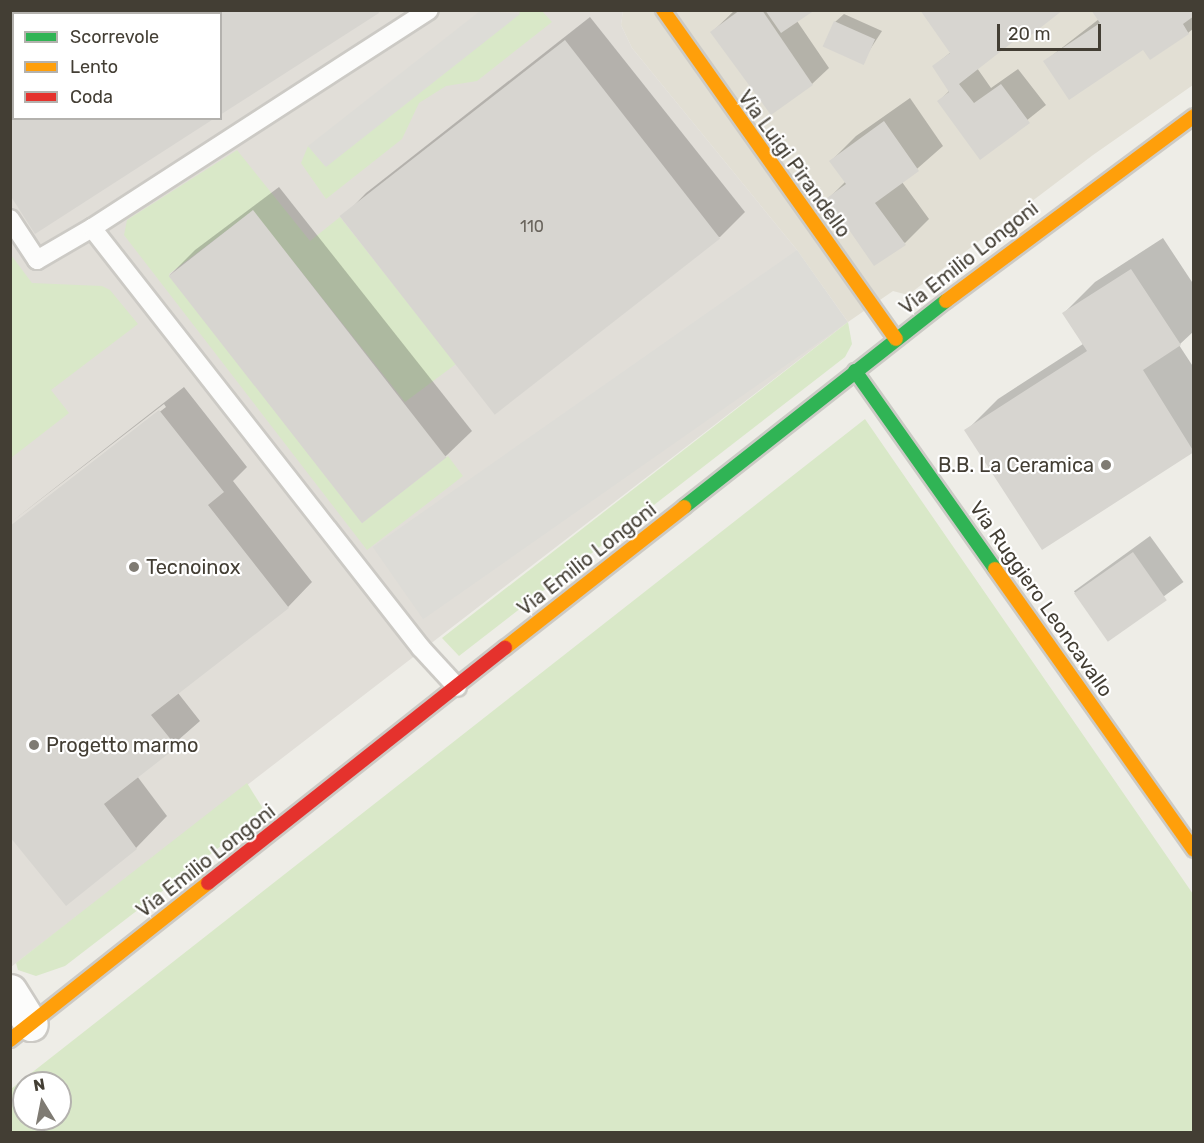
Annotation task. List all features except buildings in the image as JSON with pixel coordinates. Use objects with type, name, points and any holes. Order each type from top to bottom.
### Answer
[{"type":"street","name":"Via Luigi Pirandello","points":[[663,10],[896,339]]},
{"type":"street","name":"Via Emilio Longoni","points":[[21,1032],[855,371],[1194,116]]},
{"type":"street","name":"Via Ruggiero Leoncavallo","points":[[855,371],[1194,850]]},
{"type":"street","points":[[10,991],[21,1032]]},
{"type":"lane","points":[[10,219],[37,260],[92,228],[410,16],[429,10]]},
{"type":"lane","points":[[92,228],[421,648],[457,687]]},
{"type":"shaded area","points":[[623,10],[1193,11],[1193,85],[1093,155],[908,295],[893,291],[848,322],[797,250],[632,48],[621,25]]},
{"type":"shaded area","points":[[11,11],[623,11],[621,25],[632,48],[797,250],[848,322],[11,967]]},
{"type":"shaded area","points":[[480,11],[520,14],[326,167],[308,146]]},
{"type":"shaded area","points":[[797,250],[847,322],[423,619],[373,547]]},
{"type":"green space","points":[[518,11],[542,11],[552,22],[477,81],[446,86],[419,103],[402,139],[326,199],[301,163],[308,146],[325,166],[520,13]]},
{"type":"green space","points":[[237,150],[310,241],[340,217],[456,364],[405,402],[253,211],[169,274],[362,523],[448,456],[463,476],[367,550],[124,235],[127,220]]},
{"type":"green space","points":[[11,255],[32,283],[102,286],[110,290],[138,324],[51,390],[69,413],[11,458]]},
{"type":"green space","points":[[848,322],[852,344],[845,357],[459,656],[442,638]]},
{"type":"green space","points":[[865,419],[1193,894],[1193,1132],[11,1132],[12,1088],[12,1131],[72,1131],[72,1071],[34,1071]]},
{"type":"green space","points":[[247,783],[262,807],[260,816],[65,966],[36,976],[18,970],[16,963]]},
{"type":"traffic: fast","points":[[684,507],[946,301]]},
{"type":"traffic: fast","points":[[855,371],[995,569]]},
{"type":"traffic: slow","points":[[663,10],[896,339]]},
{"type":"traffic: slow","points":[[946,301],[1194,116]]},
{"type":"traffic: slow","points":[[505,648],[684,507]]},
{"type":"traffic: slow","points":[[995,569],[1194,850]]},
{"type":"traffic: slow","points":[[10,1040],[208,883]]},
{"type":"traffic: jam","points":[[208,883],[505,648]]},
{"type":"place","name":"B.B. La Ceramica","points":[[1106,465]]},
{"type":"place","name":"Tecnoinox","points":[[134,567]]},
{"type":"place","name":"Progetto marmo","points":[[34,745]]}]
